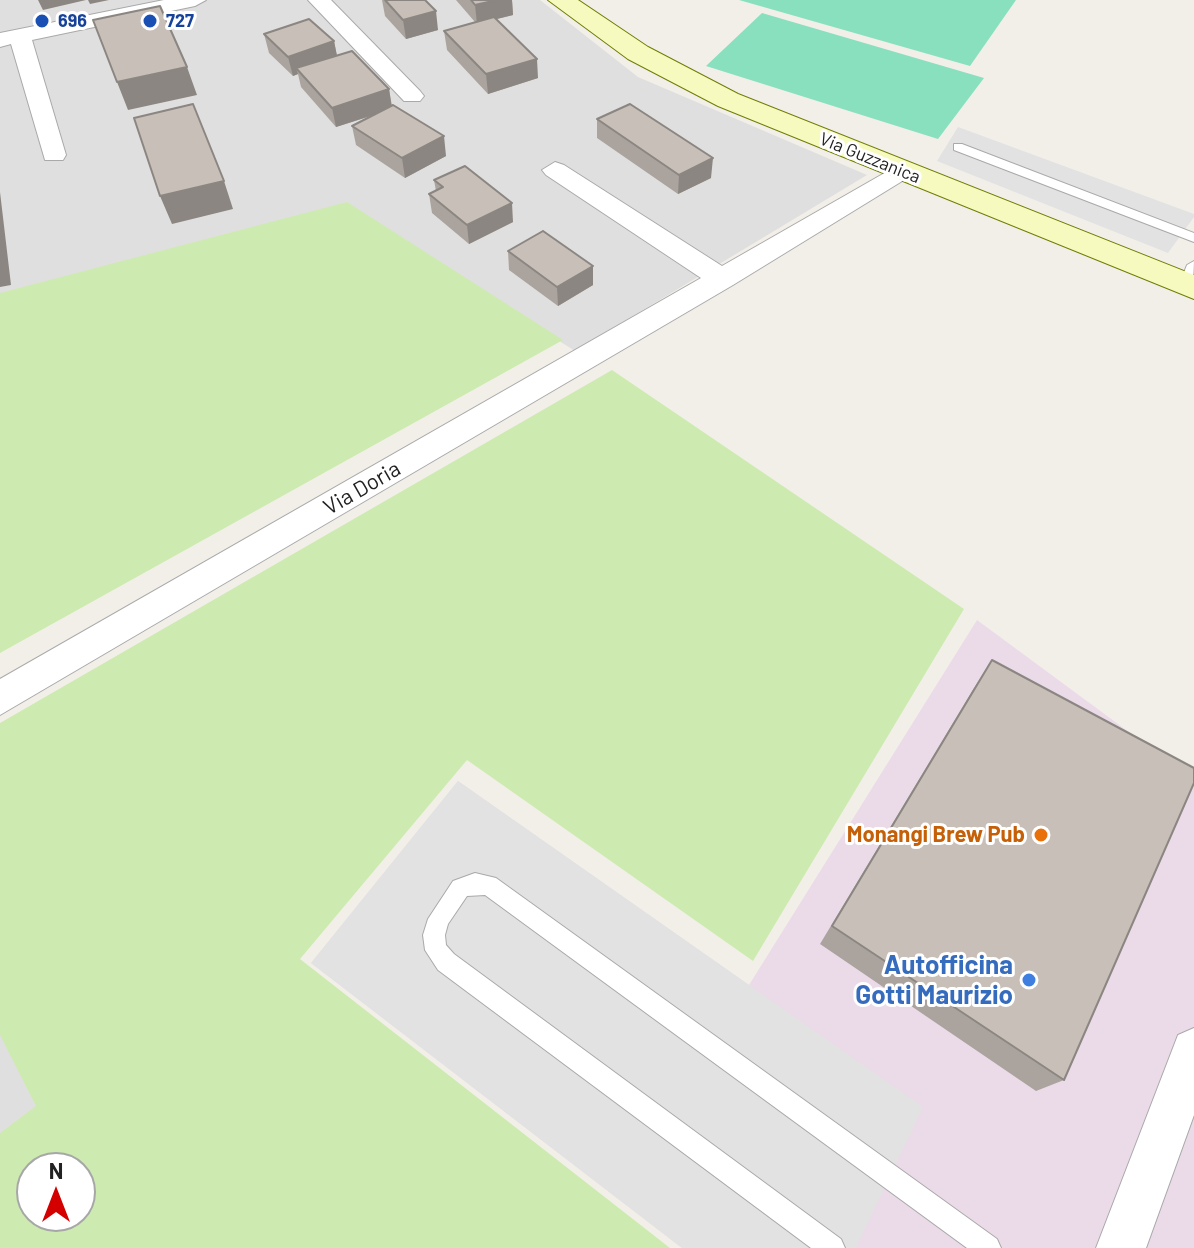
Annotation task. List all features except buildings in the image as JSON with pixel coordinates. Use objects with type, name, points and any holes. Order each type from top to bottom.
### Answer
[{"type":"street","points":[[54,155],[10,38],[195,0]]},
{"type":"street","points":[[319,0],[412,96]]},
{"type":"street","name":"Via Guzzanica","points":[[561,0],[638,53],[693,83],[904,172],[1191,279]]},
{"type":"street","points":[[555,170],[723,279]]},
{"type":"street","name":"Via Doria","points":[[0,698],[904,172]]},
{"type":"street","points":[[1121,1248],[1194,1051]]},
{"type":"lane","points":[[958,147],[1194,238]]},
{"type":"lane","points":[[832,1248],[446,962],[436,950],[434,935],[439,919],[460,888],[475,883],[489,885],[988,1248]]},
{"type":"shaded area","points":[[0,0],[540,0],[638,77],[867,175],[575,351],[345,205],[0,296]]},
{"type":"shaded area","points":[[958,127],[1194,214],[1194,217],[1168,253],[937,161]]},
{"type":"shaded area","points":[[977,620],[1194,780],[1194,1248],[682,1248],[311,963],[458,781],[749,985]]},
{"type":"shaded area","points":[[458,781],[923,1107],[856,1248],[682,1248],[311,963]]},
{"type":"shaded area","points":[[0,1011],[61,1131],[31,1152],[16,1152],[16,1163],[0,1174]]},
{"type":"green space","points":[[739,0],[1016,0],[970,66]]},
{"type":"green space","points":[[762,13],[984,78],[938,139],[706,66]]},
{"type":"green space","points":[[347,202],[563,340],[0,653],[0,293]]},
{"type":"green space","points":[[612,370],[964,609],[753,961],[467,760],[300,959],[670,1248],[0,1248],[0,1133],[36,1106],[0,1035],[0,723]]},
{"type":"place","name":"696","points":[[42,21]]},
{"type":"place","name":"727","points":[[150,21]]},
{"type":"place","name":"Monangi Brew Pub","points":[[1041,835]]},
{"type":"place","name":"Autofficina Gotti Maurizio","points":[[1029,980]]}]
